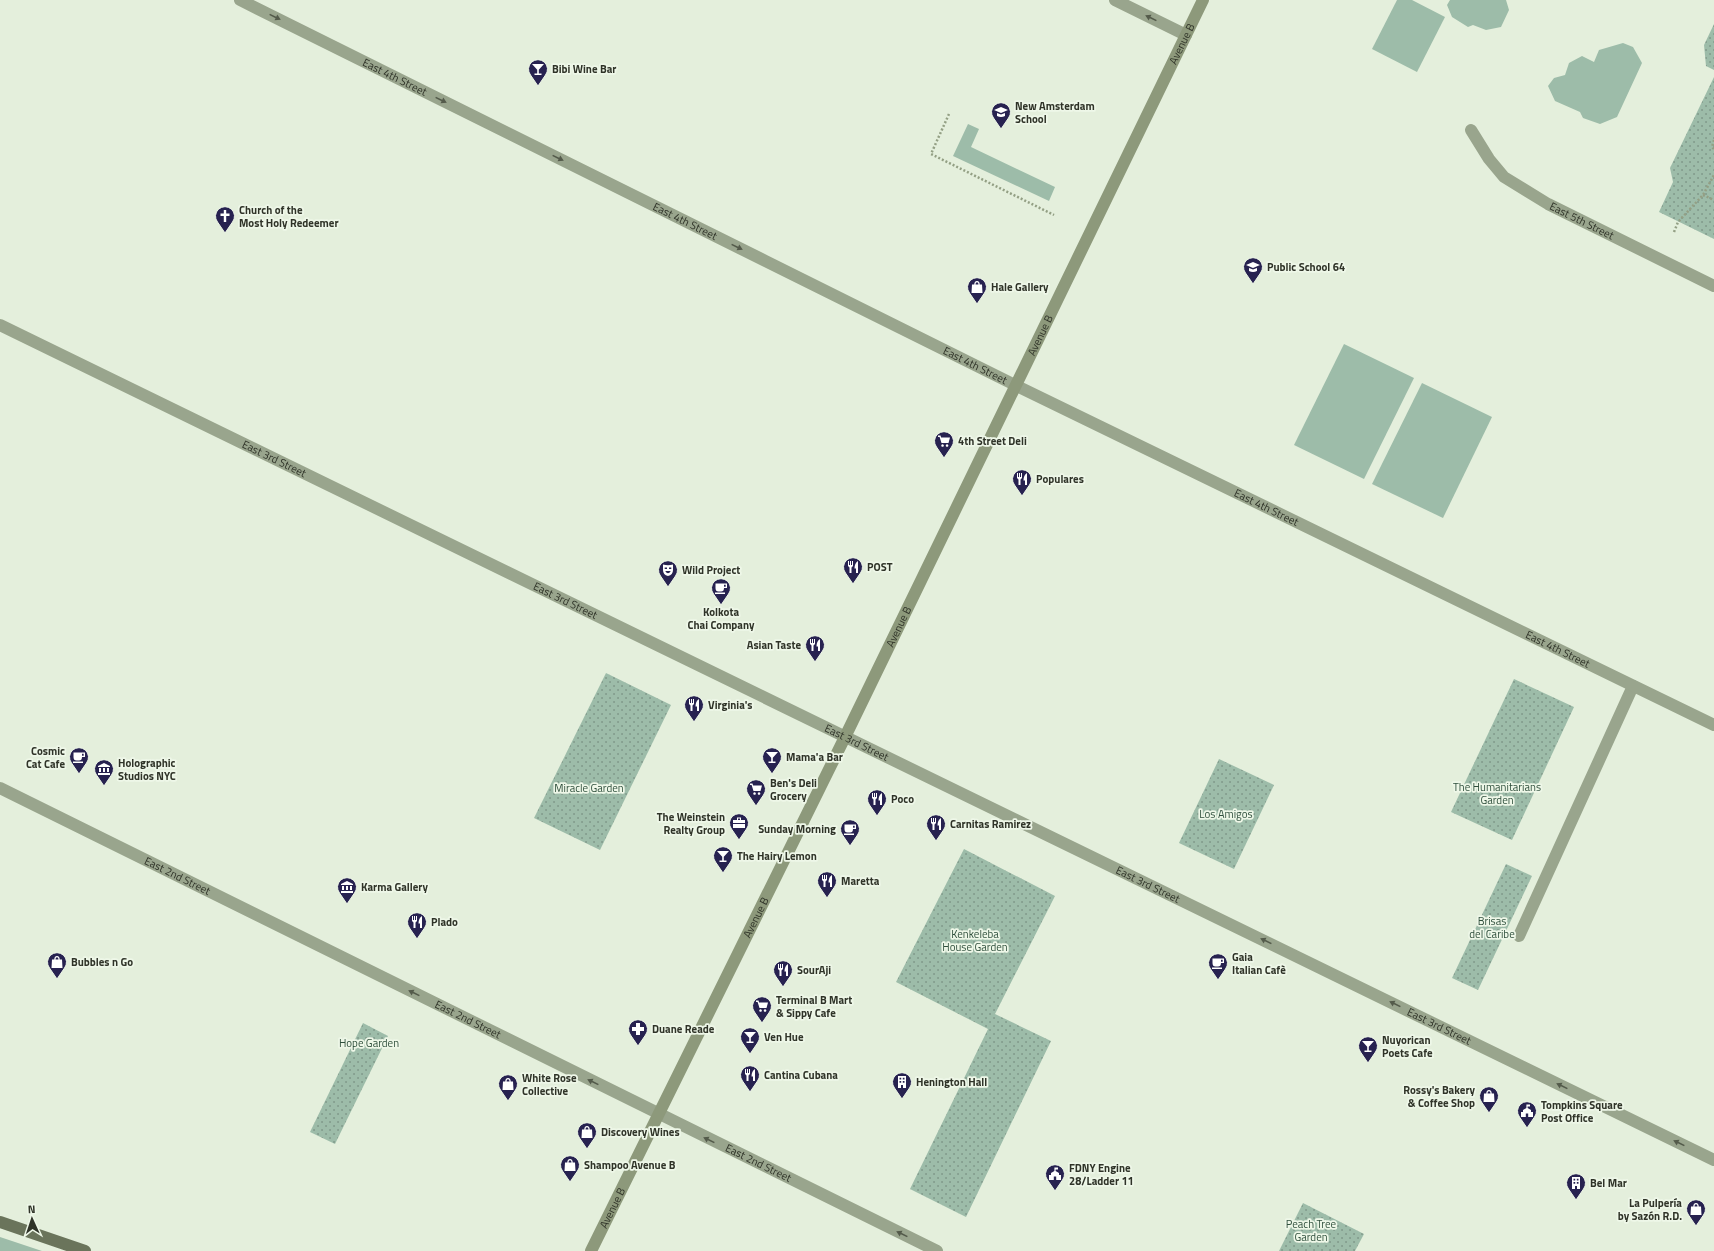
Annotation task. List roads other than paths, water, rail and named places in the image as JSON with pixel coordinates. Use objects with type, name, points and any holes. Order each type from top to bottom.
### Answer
[{"type":"main road","points":[[0,1222],[85,1251]]},
{"type":"street","name":"East 4th Street","points":[[240,0],[1015,385],[1714,725]]},
{"type":"street","points":[[1115,0],[1186,35]]},
{"type":"street","name":"Avenue B","points":[[591,1251],[845,737],[1203,0]]},
{"type":"street","name":"East 5th Street","points":[[1471,130],[1489,159],[1504,177],[1548,204],[1714,286]]},
{"type":"street","name":"East 3rd Street","points":[[0,325],[1714,1160]]},
{"type":"street","points":[[1519,936],[1633,686]]},
{"type":"street","name":"East 2nd Street","points":[[0,788],[658,1115],[936,1251]]},
{"type":"place","name":"Bibi Wine Bar","points":[[538,86]]},
{"type":"place","name":"New Amsterdam School","points":[[1001,129]]},
{"type":"place","name":"Church of the Most Holy Redeemer","points":[[225,233]]},
{"type":"place","name":"Public School 64","points":[[1253,284]]},
{"type":"place","name":"Hale Gallery","points":[[977,304]]},
{"type":"place","name":"4th Street Deli","points":[[944,458]]},
{"type":"place","name":"Populares","points":[[1022,496]]},
{"type":"place","name":"POST","points":[[853,584]]},
{"type":"place","name":"Wild Project","points":[[668,587]]},
{"type":"place","name":"Kolkota Chai Company","points":[[721,605]]},
{"type":"place","name":"Asian Taste","points":[[815,662]]},
{"type":"place","name":"Virginia's","points":[[694,722]]},
{"type":"place","name":"Cosmic Cat Cafe","points":[[79,774]]},
{"type":"place","name":"Mama'a Bar","points":[[772,774]]},
{"type":"place","name":"Holographic Studios NYC","points":[[104,786]]},
{"type":"place","name":"Ben's Deli Grocery","points":[[756,806]]},
{"type":"place","name":"Poco","points":[[877,816]]},
{"type":"place","name":"The Weinstein Realty Group","points":[[739,840]]},
{"type":"place","name":"Carnitas Ramirez","points":[[936,841]]},
{"type":"place","name":"Sunday Morning","points":[[850,846]]},
{"type":"place","name":"The Hairy Lemon","points":[[723,873]]},
{"type":"place","name":"Maretta","points":[[827,898]]},
{"type":"place","name":"Karma Gallery","points":[[347,904]]},
{"type":"place","name":"Plado","points":[[417,939]]},
{"type":"place","name":"Bubbles n Go","points":[[57,979]]},
{"type":"place","name":"Gaia Italian Cafè","points":[[1218,980]]},
{"type":"place","name":"SourAji","points":[[783,987]]},
{"type":"place","name":"Terminal B Mart & Sippy Cafe","points":[[762,1023]]},
{"type":"place","name":"Duane Reade","points":[[638,1046]]},
{"type":"place","name":"Ven Hue","points":[[750,1054]]},
{"type":"place","name":"Nuyorican Poets Cafe","points":[[1368,1063]]},
{"type":"place","name":"Cantina Cubana","points":[[750,1092]]},
{"type":"place","name":"Henington Hall","points":[[902,1099]]},
{"type":"place","name":"White Rose Collective","points":[[508,1101]]},
{"type":"place","name":"Rossy's Bakery & Coffee Shop","points":[[1489,1113]]},
{"type":"place","name":"Tompkins Square Post Office","points":[[1527,1128]]},
{"type":"place","name":"Discovery Wines","points":[[587,1149]]},
{"type":"place","name":"Shampoo Avenue B","points":[[570,1182]]},
{"type":"place","name":"FDNY Engine 28/Ladder 11","points":[[1055,1191]]},
{"type":"place","name":"Bel Mar","points":[[1576,1200]]},
{"type":"place","name":"La Pulpería by Sazón R.D.","points":[[1696,1226]]},
{"type":"park label","name":"Miracle Garden","points":[[589,788]]},
{"type":"park label","name":"The Humanitarians Garden","points":[[1497,793]]},
{"type":"park label","name":"Los Amigos","points":[[1226,814]]},
{"type":"park label","name":"Brisas del Caribe","points":[[1492,927]]},
{"type":"park label","name":"Kenkeleba House Garden","points":[[975,940]]},
{"type":"park label","name":"Hope Garden","points":[[369,1043]]},
{"type":"park label","name":"Peach Tree Garden","points":[[1311,1230]]}]
